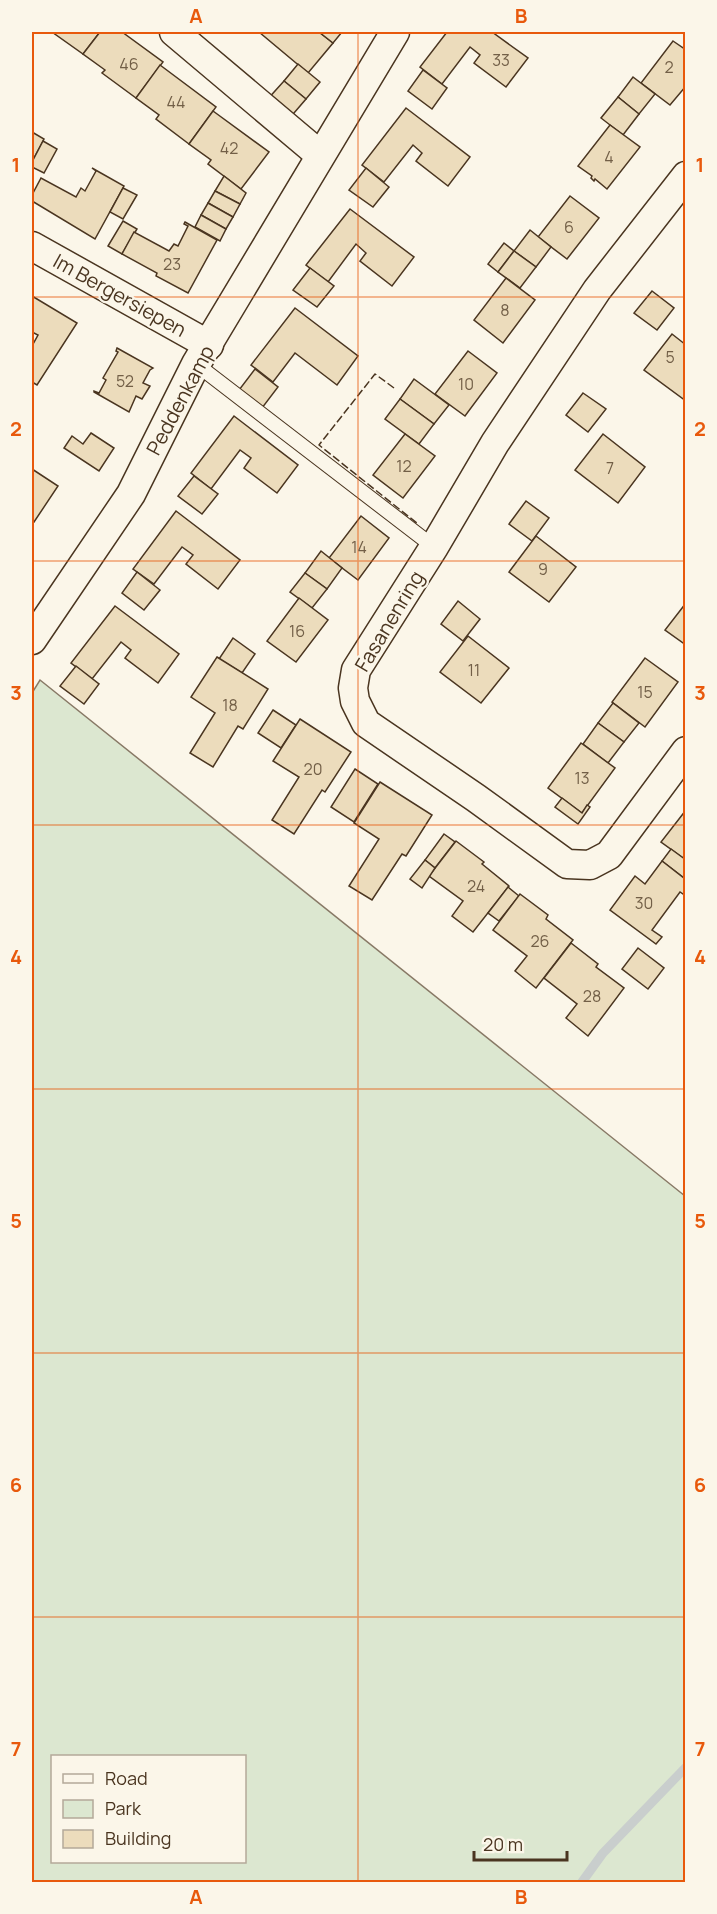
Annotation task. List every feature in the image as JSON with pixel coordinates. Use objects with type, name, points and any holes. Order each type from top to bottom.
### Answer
[{"type":"street","points":[[174,32],[320,155]]},
{"type":"street","name":"Peddenkamp","points":[[32,640],[131,494],[202,354],[395,32]]},
{"type":"street","name":"Fasanenring","points":[[686,176],[597,290],[495,443],[434,547],[356,670],[353,688],[355,701],[366,723],[567,864],[590,865],[609,855],[686,751]]},
{"type":"street","name":"Im Bergersiepen","points":[[32,246],[202,354]]},
{"type":"lane","points":[[202,354],[434,547]]},
{"type":"green space","points":[[40,680],[685,1196],[685,1882],[32,1882],[32,693]]},
{"type":"building","points":[[52,32],[100,32],[83,54]]},
{"type":"building","points":[[100,32],[122,32],[163,62],[136,98],[102,73],[105,70],[83,54]]},
{"type":"building","points":[[259,32],[319,32],[333,43],[308,73]]},
{"type":"building","points":[[319,32],[342,32],[333,43]]},
{"type":"building","points":[[447,32],[492,32],[528,58],[506,87],[474,63],[480,55],[470,47],[442,84],[420,67]]},
{"type":"building","points":[[673,41],[686,50],[686,86],[670,105],[641,83]]},
{"type":"building","points":[[298,64],[320,82],[306,99],[284,81]]},
{"type":"building","points":[[160,65],[216,107],[189,144],[156,119],[159,115],[136,98]]},
{"type":"building","points":[[423,70],[447,88],[432,109],[408,91]]},
{"type":"building","points":[[633,77],[655,94],[639,114],[618,97]]},
{"type":"building","points":[[284,81],[306,99],[288,120],[266,101]]},
{"type":"building","points":[[618,97],[639,114],[623,135],[601,118]]},
{"type":"building","points":[[406,108],[470,157],[448,186],[416,161],[422,153],[413,145],[384,182],[362,165]]},
{"type":"building","points":[[213,111],[269,152],[241,189],[208,164],[211,160],[189,144]]},
{"type":"building","points":[[610,125],[640,147],[607,189],[595,179],[594,181],[592,176],[578,166]]},
{"type":"building","points":[[32,132],[44,139],[32,162]]},
{"type":"building","points":[[43,141],[57,149],[44,173],[32,167],[32,162]]},
{"type":"building","points":[[92,168],[124,186],[95,239],[32,201],[32,195],[41,178],[76,197],[81,188],[85,191],[96,171]]},
{"type":"building","points":[[366,168],[389,187],[373,207],[349,190]]},
{"type":"building","points":[[224,176],[246,193],[240,204],[215,191]]},
{"type":"building","points":[[123,188],[137,195],[123,219],[110,212]]},
{"type":"building","points":[[215,191],[240,204],[233,217],[208,203]]},
{"type":"building","points":[[570,196],[599,218],[567,259],[538,237]]},
{"type":"building","points":[[208,203],[233,217],[226,229],[201,215]]},
{"type":"building","points":[[350,209],[414,257],[392,286],[360,261],[366,253],[356,244],[328,282],[306,265]]},
{"type":"building","points":[[201,215],[226,229],[220,241],[195,227]]},
{"type":"building","points":[[123,221],[137,229],[122,254],[108,246]]},
{"type":"building","points":[[185,222],[217,240],[188,293],[122,254],[134,232],[169,251],[174,244],[178,246],[188,226],[184,224]]},
{"type":"building","points":[[530,230],[551,247],[536,267],[514,251]]},
{"type":"building","points":[[504,243],[514,251],[498,272],[488,264]]},
{"type":"building","points":[[514,251],[536,267],[520,288],[498,272]]},
{"type":"building","points":[[310,268],[334,286],[317,307],[293,290]]},
{"type":"building","points":[[506,278],[535,300],[503,343],[474,320]]},
{"type":"building","points":[[652,291],[674,308],[657,330],[634,313]]},
{"type":"building","points":[[32,296],[77,323],[37,385],[32,382],[32,346],[38,335],[32,332]]},
{"type":"building","points":[[295,308],[358,356],[337,385],[295,353],[273,382],[251,365]]},
{"type":"building","points":[[672,334],[686,345],[686,401],[644,370]]},
{"type":"building","points":[[117,348],[153,368],[143,383],[150,386],[142,399],[136,396],[129,412],[94,392],[99,393],[106,380],[103,378],[118,352]]},
{"type":"building","points":[[468,351],[497,373],[465,416],[435,394]]},
{"type":"building","points":[[255,369],[278,387],[262,408],[239,390]]},
{"type":"building","points":[[414,379],[449,405],[434,424],[400,399]]},
{"type":"building","points":[[583,393],[606,409],[588,432],[566,415]]},
{"type":"building","points":[[400,399],[434,424],[419,444],[385,419]]},
{"type":"building","points":[[234,416],[298,465],[277,493],[244,468],[251,458],[240,450],[211,489],[191,473]]},
{"type":"building","points":[[91,433],[114,448],[99,471],[64,448],[72,436],[83,444]]},
{"type":"building","points":[[405,434],[435,456],[403,498],[373,475]]},
{"type":"building","points":[[603,434],[645,467],[618,503],[575,470]]},
{"type":"building","points":[[32,469],[58,486],[34,522],[32,521]]},
{"type":"building","points":[[194,476],[218,494],[202,514],[178,496]]},
{"type":"building","points":[[526,501],[549,518],[532,541],[509,524]]},
{"type":"building","points":[[176,511],[240,560],[218,589],[186,564],[193,555],[182,547],[154,584],[133,569]]},
{"type":"building","points":[[361,516],[389,538],[358,580],[329,558]]},
{"type":"building","points":[[536,536],[576,567],[549,602],[509,572]]},
{"type":"building","points":[[321,551],[342,568],[327,589],[305,573]]},
{"type":"building","points":[[137,572],[160,590],[144,610],[122,593]]},
{"type":"building","points":[[305,573],[327,589],[312,608],[290,592]]},
{"type":"building","points":[[299,598],[328,620],[296,662],[267,641]]},
{"type":"building","points":[[458,601],[480,619],[463,641],[441,624]]},
{"type":"building","points":[[686,603],[686,645],[665,630]]},
{"type":"building","points":[[115,606],[179,654],[158,683],[125,658],[131,650],[121,642],[92,679],[71,663]]},
{"type":"building","points":[[468,636],[509,668],[481,703],[440,672]]},
{"type":"building","points":[[233,638],[255,654],[242,673],[219,659]]},
{"type":"building","points":[[217,657],[268,689],[243,729],[238,726],[213,767],[190,753],[215,713],[191,697]]},
{"type":"building","points":[[645,658],[678,682],[645,727],[612,702]]},
{"type":"building","points":[[76,666],[99,684],[84,704],[60,686]]},
{"type":"building","points":[[613,703],[639,723],[624,742],[598,723]]},
{"type":"building","points":[[273,710],[296,725],[281,748],[258,733]]},
{"type":"building","points":[[300,719],[351,752],[325,792],[322,790],[294,834],[272,820],[299,777],[273,761]]},
{"type":"building","points":[[598,723],[624,742],[608,763],[583,744]]},
{"type":"building","points":[[581,743],[615,768],[582,813],[548,788]]},
{"type":"building","points":[[355,769],[378,784],[354,822],[331,807]]},
{"type":"building","points":[[380,782],[432,815],[406,856],[402,854],[372,900],[349,886],[379,839],[354,823]]},
{"type":"building","points":[[562,798],[582,813],[587,805],[590,807],[578,824],[555,807]]},
{"type":"building","points":[[686,810],[686,860],[661,842]]},
{"type":"building","points":[[444,834],[455,842],[435,868],[425,860]]},
{"type":"building","points":[[456,841],[484,862],[482,864],[509,886],[473,932],[452,916],[463,901],[429,876]]},
{"type":"building","points":[[671,849],[686,860],[684,878],[662,861]]},
{"type":"building","points":[[425,860],[435,868],[422,888],[410,879]]},
{"type":"building","points":[[662,861],[684,878],[686,877],[686,896],[680,892],[652,930],[662,937],[656,944],[610,910],[635,876],[645,884]]},
{"type":"building","points":[[508,887],[519,896],[499,921],[488,913]]},
{"type":"building","points":[[520,894],[548,915],[546,919],[573,940],[536,988],[515,971],[527,956],[493,930]]},
{"type":"building","points":[[571,943],[598,964],[596,967],[624,988],[588,1036],[566,1018],[577,1004],[544,978]]},
{"type":"building","points":[[638,948],[664,968],[648,989],[622,969]]},
{"type":"waterway","points":[[582,1882],[603,1853],[686,1767]]},
{"type":"fence","points":[[394,388],[375,374],[319,445],[418,524]]}]
